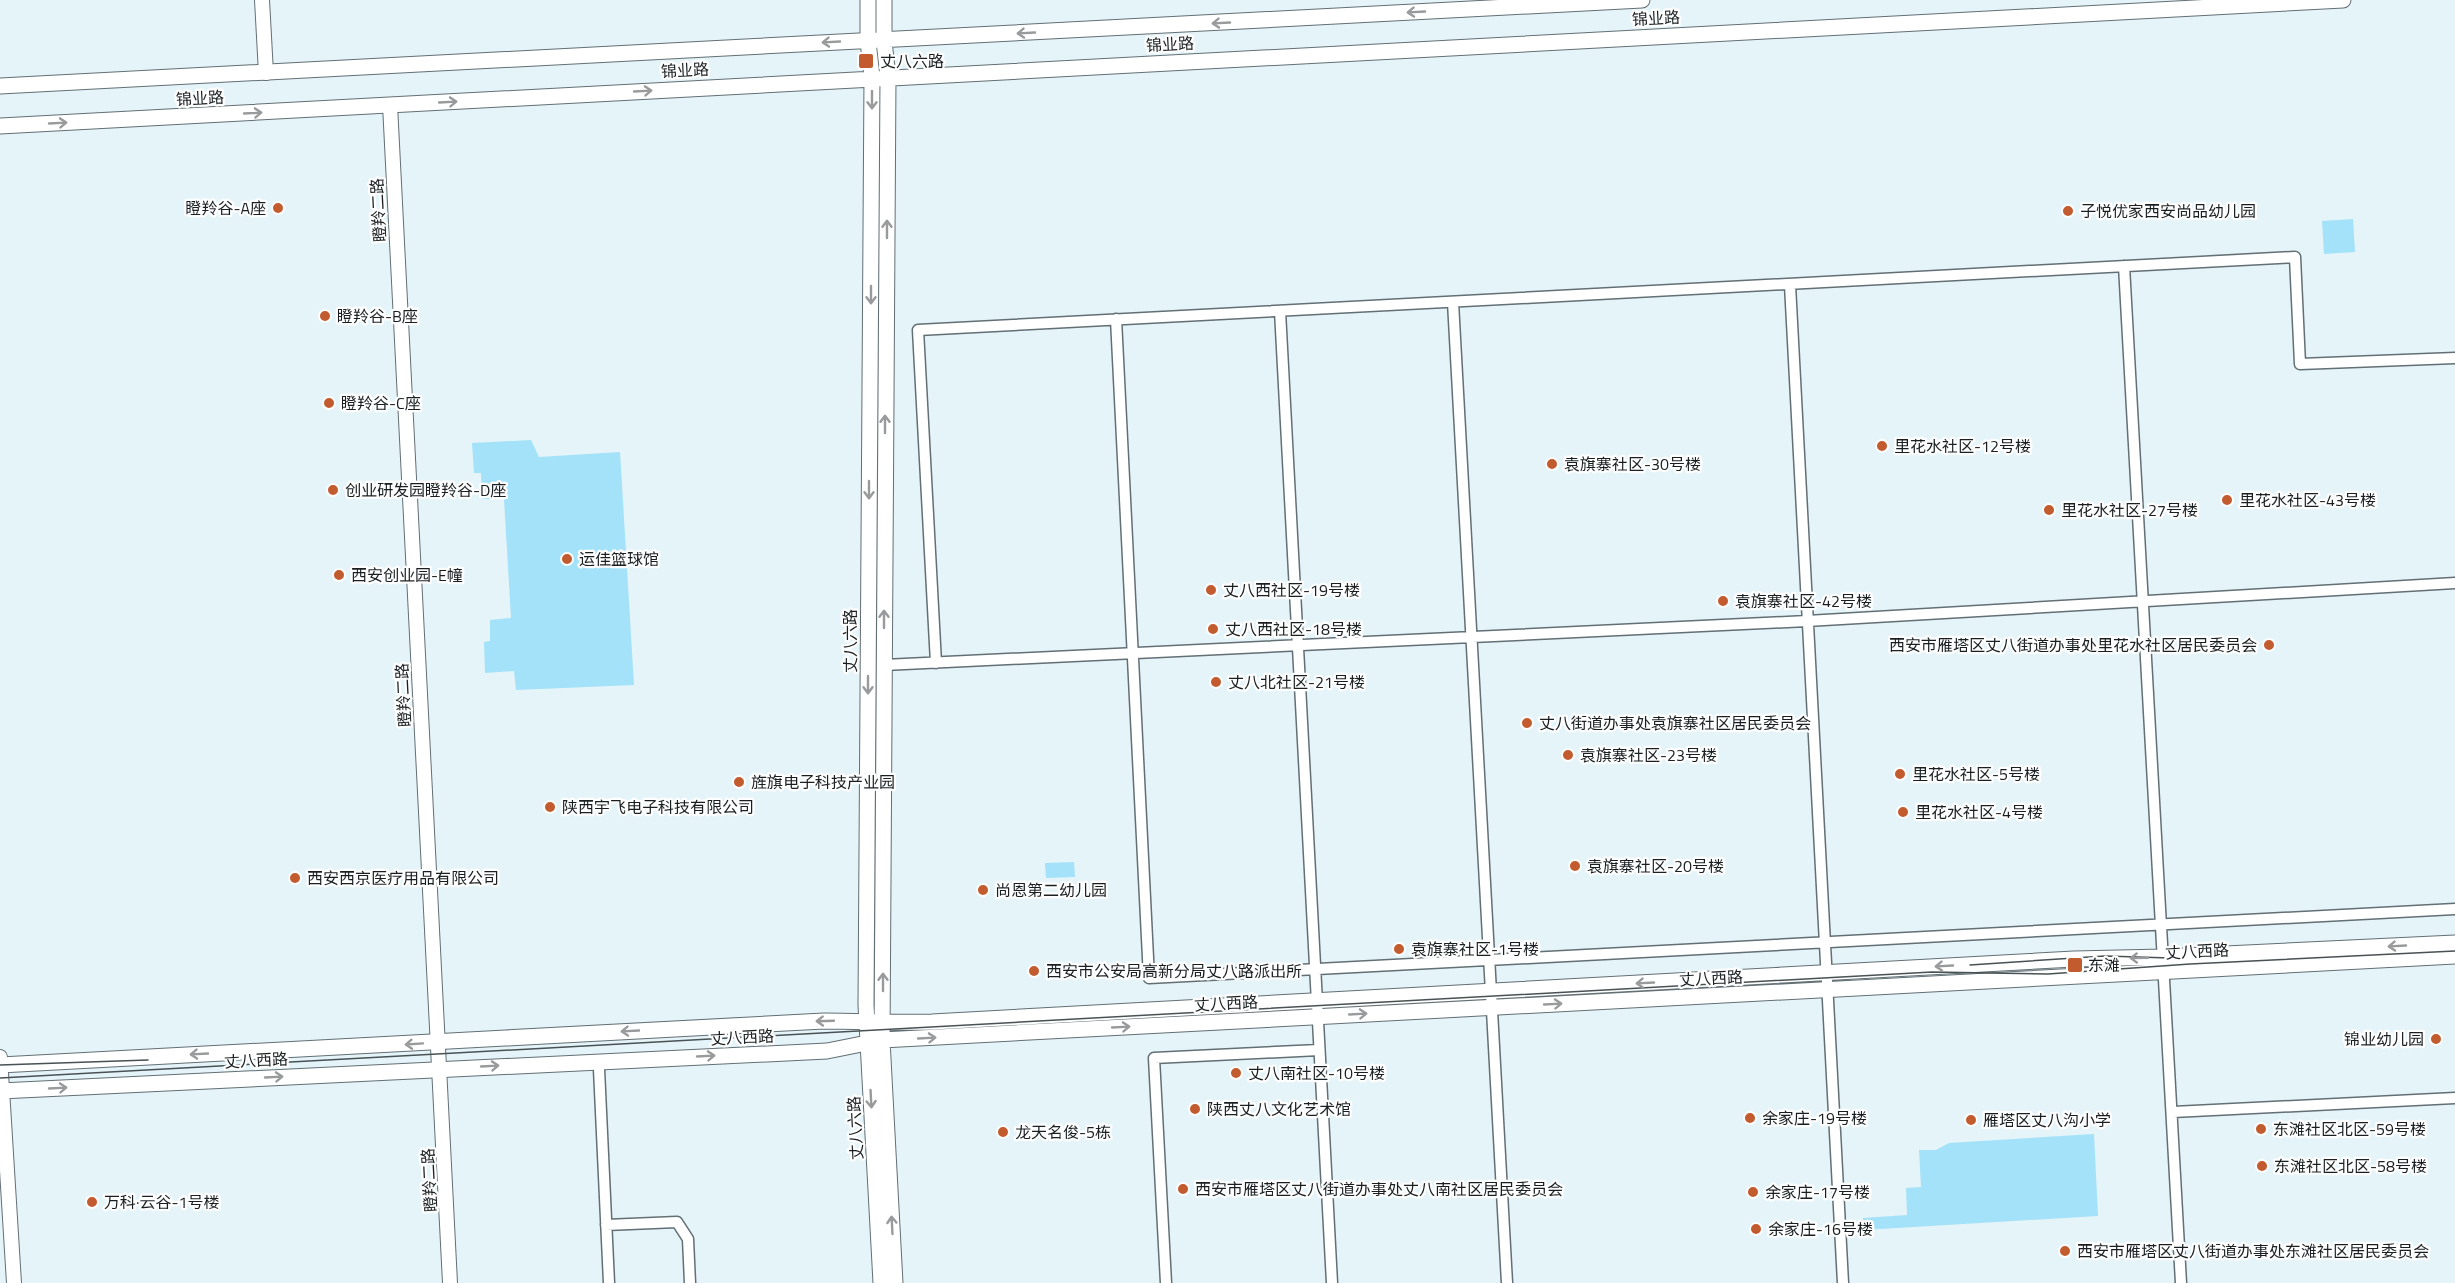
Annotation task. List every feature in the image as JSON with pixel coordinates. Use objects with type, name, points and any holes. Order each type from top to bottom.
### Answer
[{"type":"main road","name":"丈八六路","points":[[868,0],[868,40],[880,77],[884,665],[875,1022]]},
{"type":"main road","name":"丈八六路","points":[[881,1283],[875,1022],[880,77],[884,41],[884,0]]},
{"type":"main road","name":"锦业路","points":[[0,86],[1642,0]]},
{"type":"main road","name":"锦业路","points":[[0,126],[2343,0]]},
{"type":"main road","name":"丈八西路","points":[[2,1091],[827,1051],[875,1041],[1825,990],[2455,943]]},
{"type":"main road","name":"丈八西路","points":[[0,1062],[1316,1000],[1825,974],[2074,958],[2163,964],[2455,956]]},
{"type":"main road","name":"丈八六路","points":[[875,1041],[895,1283]]},
{"type":"street","points":[[262,0],[266,73]]},
{"type":"street","name":"瞪羚二路","points":[[390,105],[450,1283]]},
{"type":"street","points":[[936,663],[918,330],[2295,257],[2300,364],[2455,358]]},
{"type":"street","points":[[2124,266],[2141,602],[2173,1112],[2181,1283]]},
{"type":"street","points":[[1790,285],[1825,990],[1843,1283]]},
{"type":"street","points":[[1453,302],[1507,1283]]},
{"type":"street","points":[[1280,311],[1332,1283]]},
{"type":"street","points":[[1116,319],[1149,978],[2455,909]]},
{"type":"street","points":[[884,665],[1134,655],[1807,621],[2455,583]]},
{"type":"street","points":[[1166,1283],[1154,1058],[1319,1050]]},
{"type":"street","points":[[0,1062],[14,1283]]},
{"type":"street","points":[[599,1069],[609,1283]]},
{"type":"street","points":[[2173,1112],[2455,1098]]},
{"type":"street","points":[[606,1225],[677,1222],[688,1239],[690,1283]]},
{"type":"shaded area","points":[[2353,219],[2355,252],[2324,254],[2322,221]]},
{"type":"shaded area","name":"运佳篮球馆","points":[[531,440],[539,457],[620,452],[634,685],[516,690],[514,671],[485,673],[484,642],[490,641],[490,620],[511,618],[504,499],[482,499],[481,473],[474,473],[472,443]]},
{"type":"shaded area","points":[[1074,862],[1075,877],[1046,878],[1045,863]]},
{"type":"shaded area","points":[[2094,1134],[2098,1216],[1864,1230],[1863,1218],[1907,1215],[1906,1188],[1921,1187],[1919,1150],[1936,1150],[1949,1143]]},
{"type":"tram line","points":[[0,1078],[1932,972],[2048,974],[2190,964],[2455,951]]},
{"type":"tram line","points":[[1970,965],[2105,956],[2170,958]]},
{"type":"tram line","points":[[0,1065],[148,1060]]},
{"type":"place","name":"丈八六路","points":[[866,61]]},
{"type":"place","name":"瞪羚谷-A座","points":[[278,208]]},
{"type":"place","name":"子悦优家西安尚品幼儿园","points":[[2068,211]]},
{"type":"place","name":"瞪羚谷-B座","points":[[325,316]]},
{"type":"place","name":"瞪羚谷-C座","points":[[329,403]]},
{"type":"place","name":"里花水社区-12号楼","points":[[1882,446]]},
{"type":"place","name":"袁旗寨社区-30号楼","points":[[1552,464]]},
{"type":"place","name":"创业研发园瞪羚谷-D座","points":[[333,490]]},
{"type":"place","name":"里花水社区-43号楼","points":[[2227,500]]},
{"type":"place","name":"里花水社区-27号楼","points":[[2049,510]]},
{"type":"place","name":"运佳篮球馆","points":[[567,559]]},
{"type":"place","name":"西安创业园-E幢","points":[[339,575]]},
{"type":"place","name":"丈八西社区-19号楼","points":[[1211,590]]},
{"type":"place","name":"袁旗寨社区-42号楼","points":[[1723,601]]},
{"type":"place","name":"丈八西社区-18号楼","points":[[1213,629]]},
{"type":"place","name":"西安市雁塔区丈八街道办事处里花水社区居民委员会","points":[[2269,645]]},
{"type":"place","name":"丈八北社区-21号楼","points":[[1216,682]]},
{"type":"place","name":"丈八街道办事处袁旗寨社区居民委员会","points":[[1527,723]]},
{"type":"place","name":"袁旗寨社区-23号楼","points":[[1568,755]]},
{"type":"place","name":"里花水社区-5号楼","points":[[1900,774]]},
{"type":"place","name":"旌旗电子科技产业园","points":[[739,782]]},
{"type":"place","name":"陕西宇飞电子科技有限公司","points":[[550,807]]},
{"type":"place","name":"里花水社区-4号楼","points":[[1903,812]]},
{"type":"place","name":"袁旗寨社区-20号楼","points":[[1575,866]]},
{"type":"place","name":"西安西京医疗用品有限公司","points":[[295,878]]},
{"type":"place","name":"尚恩第二幼儿园","points":[[983,890]]},
{"type":"place","name":"袁旗寨社区-1号楼","points":[[1399,949]]},
{"type":"place","name":"东滩","points":[[2075,965]]},
{"type":"place","name":"西安市公安局高新分局丈八路派出所","points":[[1034,971]]},
{"type":"place","name":"锦业幼儿园","points":[[2436,1039]]},
{"type":"place","name":"丈八南社区-10号楼","points":[[1236,1073]]},
{"type":"place","name":"陕西丈八文化艺术馆","points":[[1195,1109]]},
{"type":"place","name":"余家庄-19号楼","points":[[1750,1118]]},
{"type":"place","name":"雁塔区丈八沟小学","points":[[1971,1120]]},
{"type":"place","name":"东滩社区北区-59号楼","points":[[2261,1129]]},
{"type":"place","name":"龙天名俊-5栋","points":[[1003,1132]]},
{"type":"place","name":"东滩社区北区-58号楼","points":[[2262,1166]]},
{"type":"place","name":"西安市雁塔区丈八街道办事处丈八南社区居民委员会","points":[[1183,1189]]},
{"type":"place","name":"余家庄-17号楼","points":[[1753,1192]]},
{"type":"place","name":"万科·云谷-1号楼","points":[[92,1202]]},
{"type":"place","name":"余家庄-16号楼","points":[[1756,1229]]},
{"type":"place","name":"西安市雁塔区丈八街道办事处东滩社区居民委员会","points":[[2065,1251]]}]
